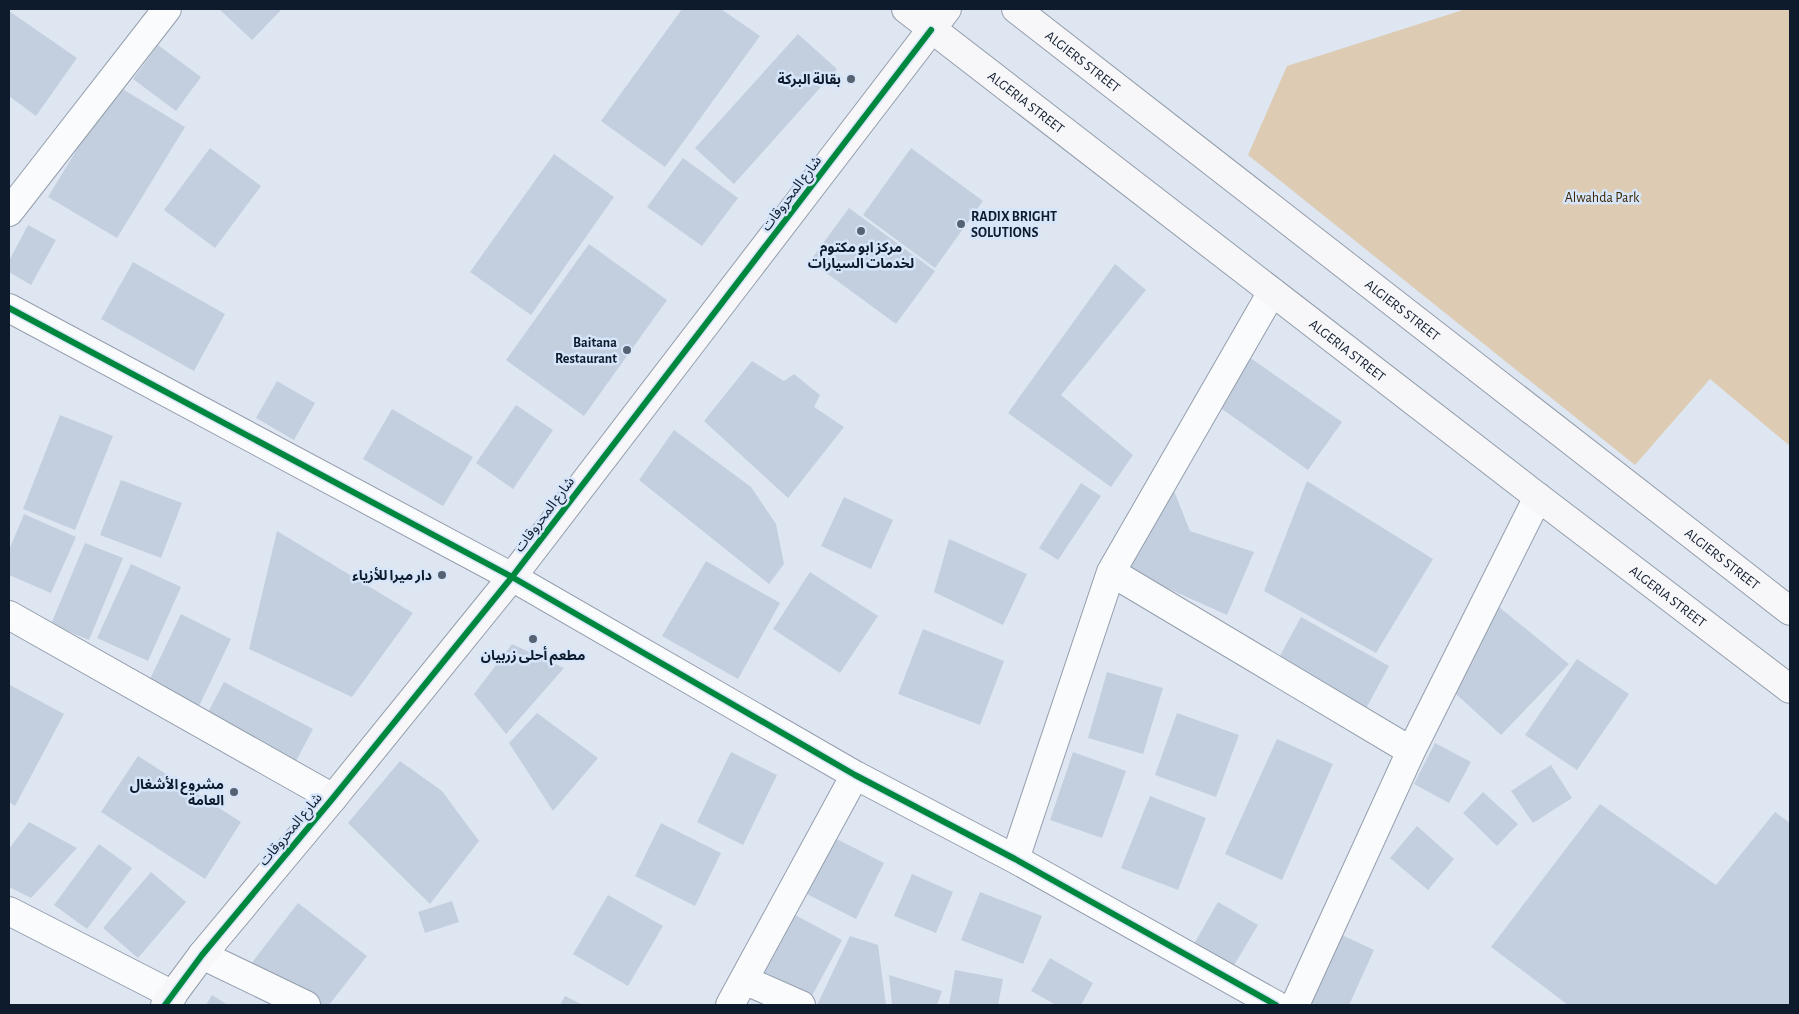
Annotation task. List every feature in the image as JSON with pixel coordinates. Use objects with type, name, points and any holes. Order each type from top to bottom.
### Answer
[{"type":"main road","name":"ALGERIA STREET","points":[[906,9],[939,19],[1272,292],[1790,688]]},
{"type":"main road","name":"ALGIERS STREET","points":[[1016,9],[1790,611]]},
{"type":"main road","name":"شارع المحروقات","points":[[169,1000],[202,955],[333,798],[512,577],[939,19]]},
{"type":"street","points":[[9,212],[167,9]]},
{"type":"street","points":[[1015,860],[1111,572],[1272,292]]},
{"type":"street","points":[[9,308],[512,577],[855,775],[1015,860],[1276,1005]]},
{"type":"street","points":[[1295,1005],[1411,751],[1538,497]]},
{"type":"street","points":[[1111,572],[1411,751]]},
{"type":"street","points":[[9,615],[333,798]]},
{"type":"street","points":[[730,1005],[855,775]]},
{"type":"street","points":[[9,911],[169,1000]]},
{"type":"street","points":[[202,955],[306,1005]]},
{"type":"street","points":[[744,980],[801,1005]]},
{"type":"green space","name":"Alwahda Park","points":[[1466,9],[1790,9],[1790,446],[1710,379],[1635,465],[1248,155],[1287,66]]},
{"type":"building","points":[[219,9],[282,9],[252,40]]},
{"type":"building","points":[[682,9],[721,9],[760,36],[665,167],[601,121]]},
{"type":"building","points":[[9,11],[77,58],[36,116],[9,96]]},
{"type":"building","points":[[798,34],[837,69],[734,184],[695,148]]},
{"type":"building","points":[[158,45],[201,77],[176,111],[133,79]]},
{"type":"building","points":[[116,85],[185,127],[117,238],[48,197]]},
{"type":"building","points":[[210,148],[261,186],[215,248],[164,210]]},
{"type":"building","points":[[911,148],[983,201],[935,268],[863,215]]},
{"type":"building","points":[[554,154],[614,197],[531,315],[470,272]]},
{"type":"building","points":[[683,158],[738,198],[702,246],[647,207]]},
{"type":"building","points":[[849,208],[935,271],[896,324],[810,261]]},
{"type":"building","points":[[28,225],[56,240],[31,285],[9,272],[9,261]]},
{"type":"building","points":[[589,244],[667,300],[584,416],[506,360]]},
{"type":"building","points":[[133,262],[225,314],[194,371],[101,319]]},
{"type":"building","points":[[1115,264],[1146,290],[1061,395],[1133,455],[1111,487],[1008,413]]},
{"type":"building","points":[[1249,357],[1342,422],[1308,470],[1215,404]]},
{"type":"building","points":[[752,361],[784,381],[794,374],[820,395],[814,407],[844,427],[788,498],[704,421]]},
{"type":"building","points":[[277,381],[315,403],[294,440],[256,418]]},
{"type":"building","points":[[516,405],[553,430],[513,489],[476,463]]},
{"type":"building","points":[[392,409],[473,457],[443,506],[363,459]]},
{"type":"building","points":[[60,415],[113,436],[75,530],[23,509]]},
{"type":"building","points":[[674,430],[751,487],[776,524],[784,564],[769,584],[639,480]]},
{"type":"building","points":[[121,480],[182,503],[161,558],[100,535]]},
{"type":"building","points":[[1307,481],[1433,559],[1376,653],[1264,591]]},
{"type":"building","points":[[1081,483],[1101,496],[1058,560],[1039,548]]},
{"type":"building","points":[[1174,491],[1190,531],[1254,552],[1227,615],[1127,570]]},
{"type":"building","points":[[844,497],[893,520],[871,569],[821,546]]},
{"type":"building","points":[[24,514],[76,537],[51,593],[9,575],[9,550]]},
{"type":"building","points":[[277,531],[413,613],[352,697],[249,649]]},
{"type":"building","points":[[949,539],[1027,574],[1003,625],[934,592]]},
{"type":"building","points":[[85,543],[123,558],[89,640],[51,624]]},
{"type":"building","points":[[706,561],[780,603],[738,679],[662,636]]},
{"type":"building","points":[[131,564],[181,587],[148,661],[97,638]]},
{"type":"building","points":[[810,572],[878,616],[840,673],[773,629]]},
{"type":"building","points":[[1488,598],[1569,664],[1501,735],[1446,685]]},
{"type":"building","points":[[181,614],[231,639],[190,725],[140,700]]},
{"type":"building","points":[[1301,617],[1389,666],[1363,714],[1275,665]]},
{"type":"building","points":[[923,629],[1004,661],[980,725],[898,694]]},
{"type":"building","points":[[512,644],[564,668],[506,734],[474,694]]},
{"type":"building","points":[[1577,659],[1629,694],[1577,770],[1525,735]]},
{"type":"building","points":[[1107,672],[1163,688],[1143,754],[1088,738]]},
{"type":"building","points":[[224,682],[313,729],[286,780],[197,733]]},
{"type":"building","points":[[10,685],[64,714],[15,806],[9,802]]},
{"type":"building","points":[[537,713],[598,758],[553,811],[509,743]]},
{"type":"building","points":[[1177,713],[1239,735],[1216,797],[1155,775]]},
{"type":"building","points":[[1277,739],[1333,764],[1282,880],[1225,854]]},
{"type":"building","points":[[1435,743],[1471,762],[1449,803],[1414,784]]},
{"type":"building","points":[[731,752],[777,775],[743,845],[697,822]]},
{"type":"building","points":[[1073,752],[1126,771],[1102,838],[1050,820]]},
{"type":"building","points":[[138,756],[241,822],[205,879],[101,812]]},
{"type":"building","points":[[400,761],[442,791],[479,841],[430,904],[348,823]]},
{"type":"building","points":[[1551,765],[1572,798],[1533,823],[1511,791]]},
{"type":"building","points":[[1483,792],[1518,824],[1497,846],[1463,813]]},
{"type":"building","points":[[1150,796],[1206,818],[1178,890],[1121,868]]},
{"type":"building","points":[[1600,804],[1716,885],[1775,812],[1790,823],[1790,1005],[1568,1005],[1491,947]]},
{"type":"building","points":[[29,822],[77,848],[31,898],[9,887],[9,849]]},
{"type":"building","points":[[661,823],[721,853],[695,906],[635,876]]},
{"type":"building","points":[[1417,826],[1454,859],[1428,890],[1390,858]]},
{"type":"building","points":[[817,829],[884,863],[856,919],[789,885]]},
{"type":"building","points":[[99,844],[132,868],[87,929],[54,905]]},
{"type":"building","points":[[151,872],[186,902],[138,958],[103,928]]},
{"type":"building","points":[[912,874],[953,892],[936,933],[894,916]]},
{"type":"building","points":[[980,892],[1042,916],[1023,964],[961,940]]},
{"type":"building","points":[[608,895],[663,926],[628,986],[573,954]]},
{"type":"building","points":[[452,901],[459,922],[425,933],[418,912]]},
{"type":"building","points":[[1218,902],[1258,925],[1230,972],[1191,949]]},
{"type":"building","points":[[298,903],[367,956],[329,1005],[295,1005],[237,982]]},
{"type":"building","points":[[782,908],[842,940],[807,1005],[747,974]]},
{"type":"building","points":[[1327,928],[1374,950],[1349,1005],[1292,1005]]},
{"type":"building","points":[[850,936],[878,945],[886,1005],[817,1005]]},
{"type":"building","points":[[1050,958],[1093,983],[1081,1005],[1056,1005],[1031,991]]},
{"type":"building","points":[[955,970],[1003,979],[998,1005],[949,1005]]},
{"type":"building","points":[[889,975],[942,991],[937,1005],[892,1005]]},
{"type":"building","points":[[212,995],[228,1005],[206,1005]]},
{"type":"building","points":[[565,996],[583,1005],[560,1005]]},
{"type":"cycle path","points":[[165,1005],[202,955],[333,798],[512,577],[931,30]]},
{"type":"cycle path","points":[[9,308],[512,577],[855,775],[1015,859],[1276,1005]]},
{"type":"place","name":"بقالة البركة","points":[[851,79]]},
{"type":"place","name":"RADIX BRIGHT SOLUTIONS","points":[[961,224]]},
{"type":"place","name":"مركز ابو مكتوم لخدمات السيارات","points":[[861,231]]},
{"type":"place","name":"Baitana Restaurant","points":[[627,350]]},
{"type":"place","name":"دار ميرا للأزياء","points":[[442,575]]},
{"type":"place","name":"مطعم أحلى زربيان","points":[[533,639]]},
{"type":"place","name":"مشروع الأشغال العامة","points":[[234,792]]}]
